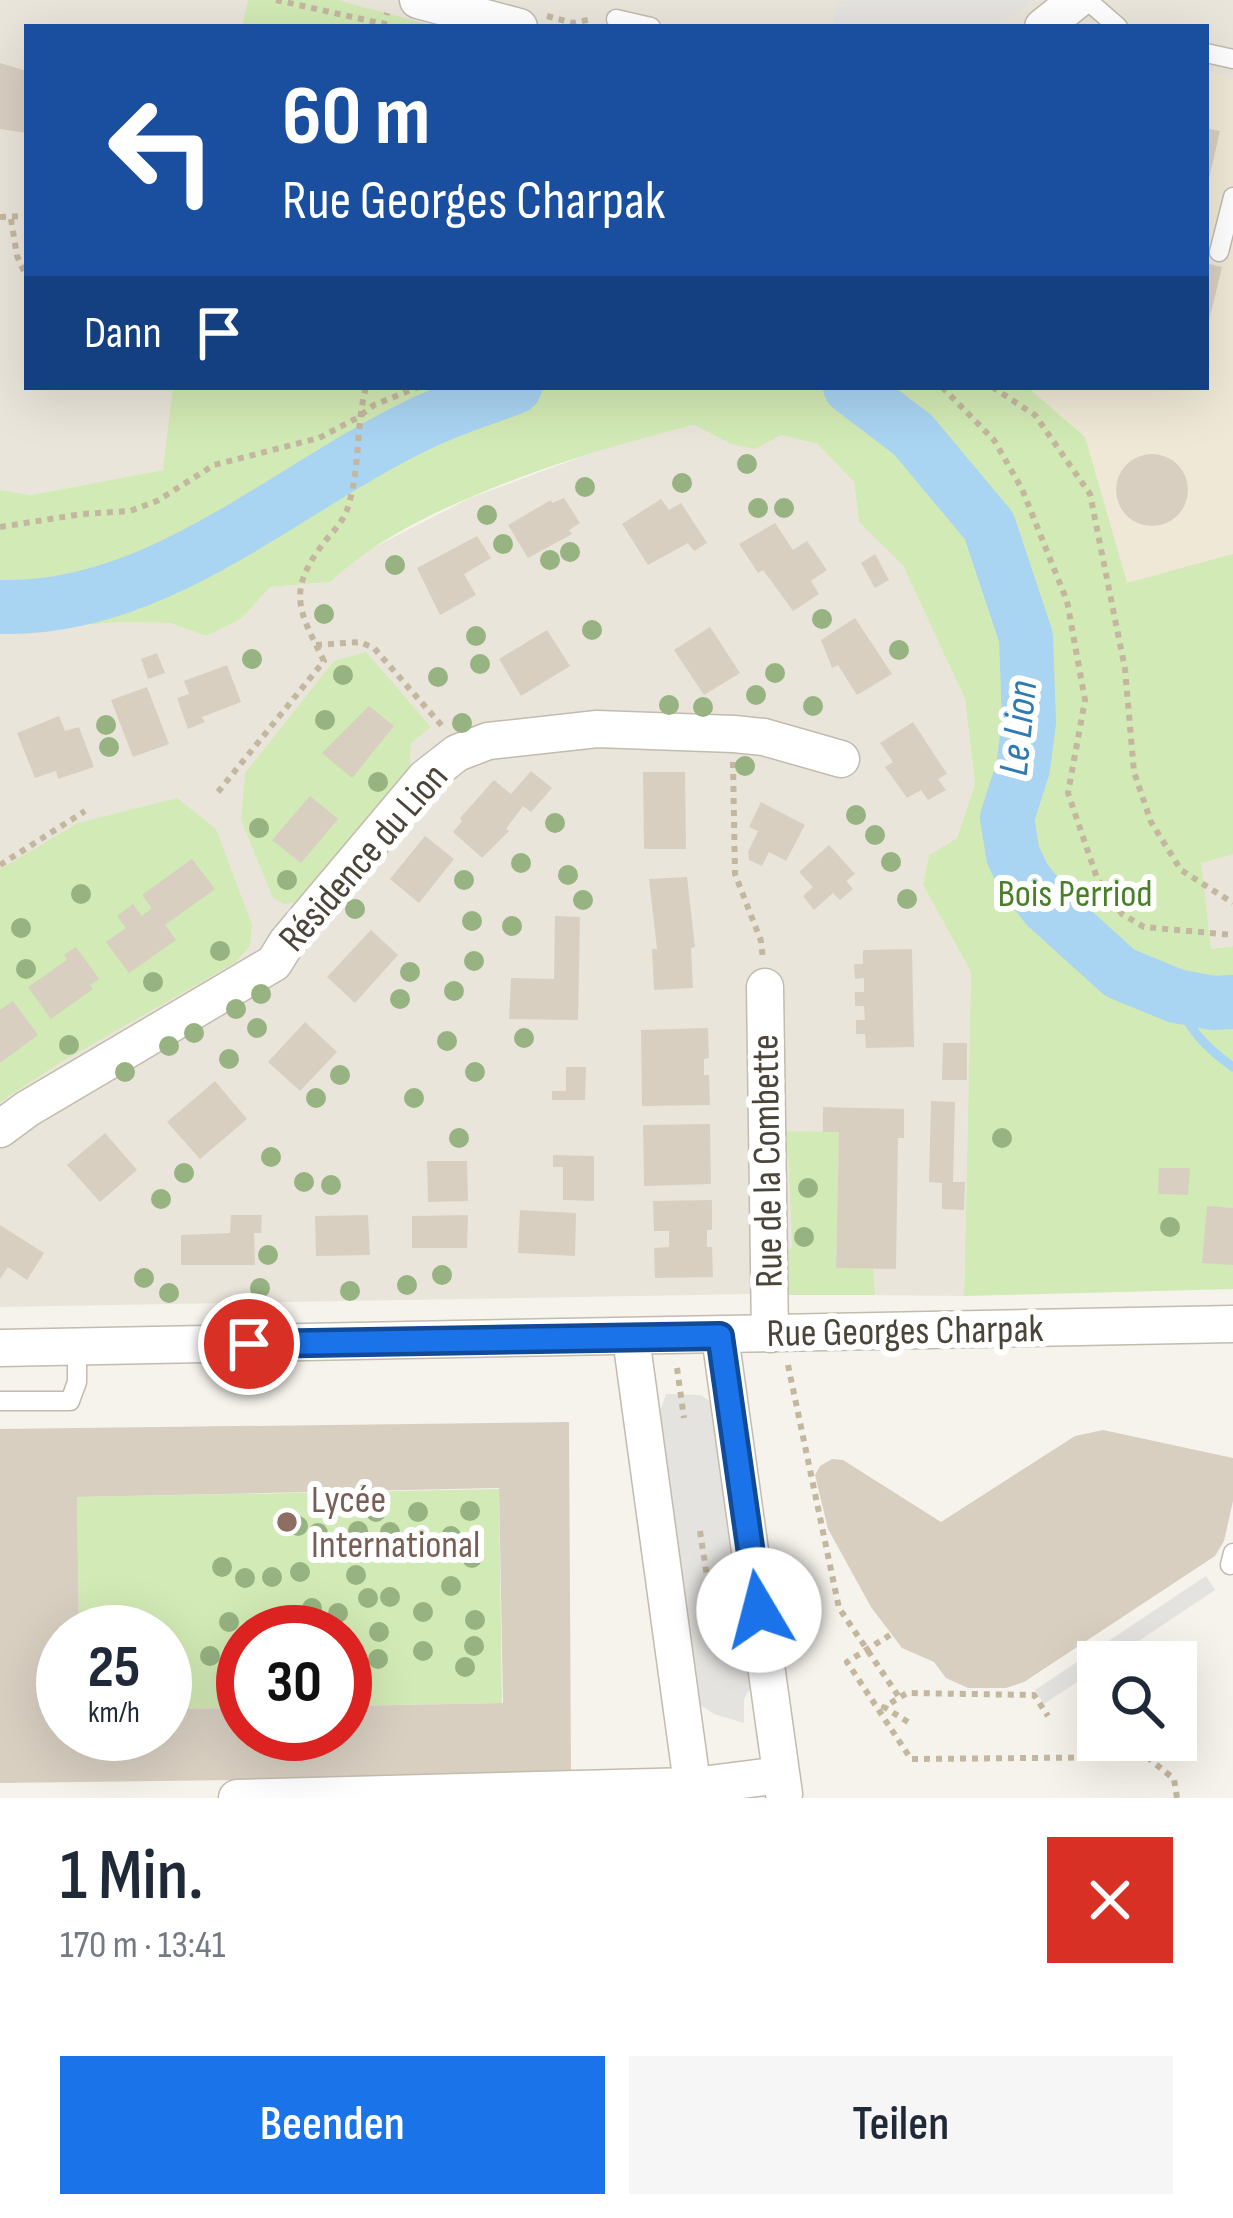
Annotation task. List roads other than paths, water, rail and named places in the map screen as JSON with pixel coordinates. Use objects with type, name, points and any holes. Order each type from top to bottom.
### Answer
[{"type":"street","points":[[1047,24],[1077,0]]},
{"type":"street","points":[[404,4],[527,20]]},
{"type":"street","name":"Résidence du Lion","points":[[0,1129],[274,963],[425,778],[457,753],[512,737],[597,729],[764,736],[842,759]]},
{"type":"street","name":"Rue de la Combette","points":[[765,987],[778,1347]]},
{"type":"street","name":"Rue Georges Charpak","points":[[0,1348],[720,1336],[778,1347],[1233,1324]]},
{"type":"street","points":[[237,1798],[694,1792],[783,1786],[720,1336]]},
{"type":"street","points":[[631,1338],[694,1792]]},
{"type":"lane","points":[[1087,0],[1115,24]]},
{"type":"lane","points":[[616,19],[638,24]]},
{"type":"lane","points":[[1219,252],[1233,197]]},
{"type":"lane","points":[[0,1401],[70,1400],[77,1382],[77,1346]]},
{"type":"waterway","name":"Le Lion","points":[[0,607],[58,603],[114,589],[167,568],[420,424],[507,390]]},
{"type":"waterway","name":"Le Lion","points":[[854,390],[913,435],[989,526],[1026,637],[1029,722],[1023,768],[1007,818],[1013,855],[1024,878],[1047,907],[1120,973],[1176,996],[1233,1002]]},
{"type":"waterway","points":[[1176,996],[1198,1036],[1233,1067]]},
{"type":"place","name":"Lycée International","points":[[287,1522]]},
{"type":"park label","name":"Bois Perriod","points":[[1075,894]]}]
